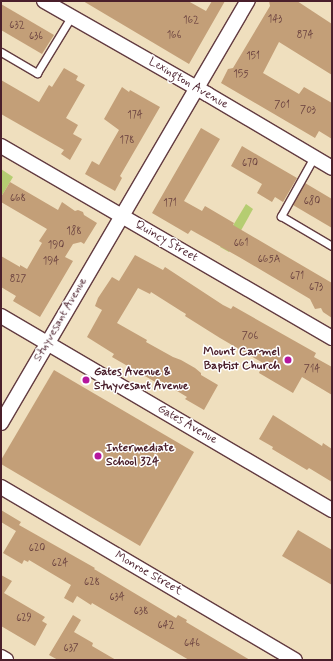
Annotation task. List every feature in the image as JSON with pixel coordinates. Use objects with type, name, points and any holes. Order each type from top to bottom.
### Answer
[{"type":"street","name":"Lexington Avenue","points":[[44,1],[332,168]]},
{"type":"street","points":[[197,89],[248,1]]},
{"type":"street","name":"Stuyvesant Avenue","points":[[1,423],[197,89]]},
{"type":"street","name":"Quincy Street","points":[[1,146],[332,338]]},
{"type":"street","name":"Gates Avenue","points":[[1,316],[332,510]]},
{"type":"street","name":"Monroe Street","points":[[1,487],[295,660]]},
{"type":"street","points":[[1,657],[6,660]]},
{"type":"lane","points":[[1,52],[37,73],[72,17]]},
{"type":"lane","points":[[314,157],[281,216],[332,246]]},
{"type":"green space","points":[[1,169],[13,177],[1,197]]},
{"type":"green space","points":[[246,204],[253,209],[229,252],[220,247]]},
{"type":"building","points":[[83,1],[188,1],[206,11],[212,1],[225,1],[189,64]]},
{"type":"building","points":[[269,1],[297,1],[332,24],[332,75],[279,42],[263,73],[299,94],[304,87],[332,103],[332,139],[319,131],[315,138],[221,83],[228,69],[233,68],[270,6]]},
{"type":"building","points":[[1,4],[54,35],[42,54],[1,30]]},
{"type":"building","points":[[64,68],[78,76],[76,80],[85,85],[66,118],[78,125],[73,134],[82,139],[70,160],[61,154],[64,150],[1,114],[1,80],[39,102],[49,85],[52,87]]},
{"type":"building","points":[[122,87],[160,107],[120,176],[122,178],[115,191],[85,174],[92,161],[99,165],[119,130],[104,119]]},
{"type":"building","points":[[201,128],[220,139],[184,201],[202,211],[205,206],[234,223],[233,225],[332,283],[332,318],[323,312],[321,308],[315,309],[310,299],[239,257],[191,230],[188,234],[152,213]]},
{"type":"building","points":[[242,146],[297,178],[283,202],[275,197],[272,202],[257,193],[262,184],[231,166]]},
{"type":"building","points":[[10,182],[58,210],[62,202],[75,211],[78,210],[83,212],[84,215],[97,223],[84,244],[81,242],[73,244],[65,257],[73,261],[40,317],[13,301],[16,296],[1,287],[1,256],[20,267],[20,265],[27,269],[42,243],[39,241],[47,229],[1,202],[1,197]]},
{"type":"building","points":[[305,183],[332,199],[332,228],[293,205]]},
{"type":"building","points":[[135,255],[163,270],[165,267],[223,305],[231,309],[233,306],[316,353],[314,357],[332,367],[332,395],[302,377],[293,393],[259,373],[263,363],[185,316],[186,314],[151,292],[150,294],[138,288],[117,323],[147,340],[146,342],[195,368],[201,373],[201,375],[218,385],[204,410],[185,399],[187,397],[159,380],[157,383],[112,357],[114,354],[87,337],[102,310],[95,306],[98,298],[112,277],[119,281]]},
{"type":"building","name":"Intermediate School 324","points":[[54,370],[194,452],[140,546],[1,464],[1,460]]},
{"type":"building","points":[[273,415],[322,446],[323,443],[332,449],[332,482],[309,468],[307,470],[272,449],[273,447],[259,439]]},
{"type":"building","points":[[1,510],[21,522],[19,525],[95,568],[94,569],[176,618],[178,615],[187,620],[186,622],[250,660],[189,660],[92,603],[91,605],[77,596],[73,603],[64,598],[71,585],[29,560],[28,562],[24,560],[22,564],[3,553],[16,531],[1,522]]},
{"type":"building","points":[[298,530],[332,550],[332,585],[282,556]]},
{"type":"building","points":[[1,575],[12,581],[4,593],[45,617],[42,621],[47,624],[35,646],[1,626]]},
{"type":"building","points":[[73,615],[81,620],[74,632],[93,643],[92,646],[116,660],[58,660],[49,655]]},
{"type":"place","name":"Mount Carmel Baptist Church","points":[[288,360]]},
{"type":"place","name":"Gates Avenue & Stuyvesant Avenue","points":[[86,380]]},
{"type":"place","name":"Intermediate School 324","points":[[98,456]]}]
